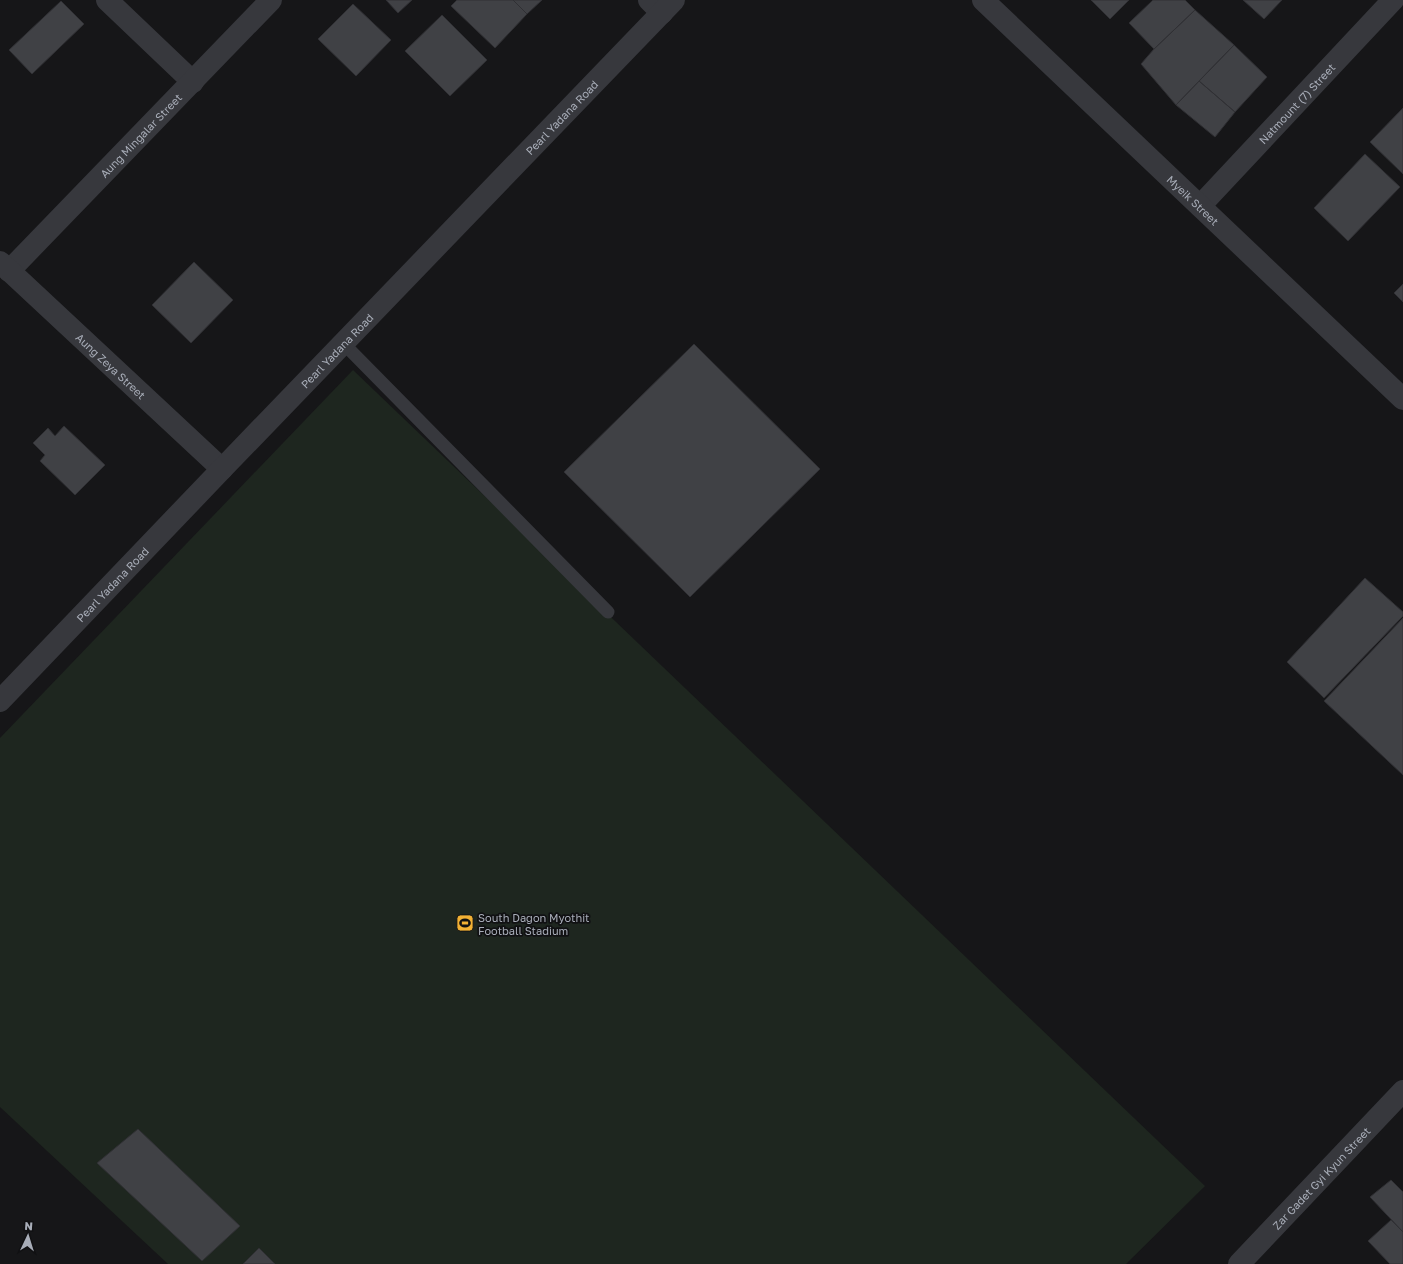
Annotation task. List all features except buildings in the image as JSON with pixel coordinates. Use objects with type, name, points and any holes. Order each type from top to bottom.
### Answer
[{"type":"street","points":[[107,0],[193,82]]},
{"type":"street","name":"Aung Mingalar Street","points":[[5,267],[193,82],[271,0]]},
{"type":"street","name":"Myeik Street","points":[[983,0],[1403,399]]},
{"type":"street","name":"Natmount (7) Street","points":[[1200,206],[1393,0]]},
{"type":"street","name":"Pearl Yadana Road","points":[[0,701],[343,343],[662,4]]},
{"type":"street","name":"Aung Zeya Street","points":[[5,267],[222,469]]},
{"type":"street","name":"Zar Gadet Gyi Kyun Street","points":[[1239,1264],[1403,1091]]},
{"type":"lane","points":[[343,343],[608,612]]},
{"type":"shaded area","name":"South Dagon Myothit Football Stadium","points":[[353,370],[1205,1186],[1126,1264],[168,1264],[0,1107],[0,738]]},
{"type":"place","name":"South Dagon Myothit Football Stadium","points":[[465,923]]}]
